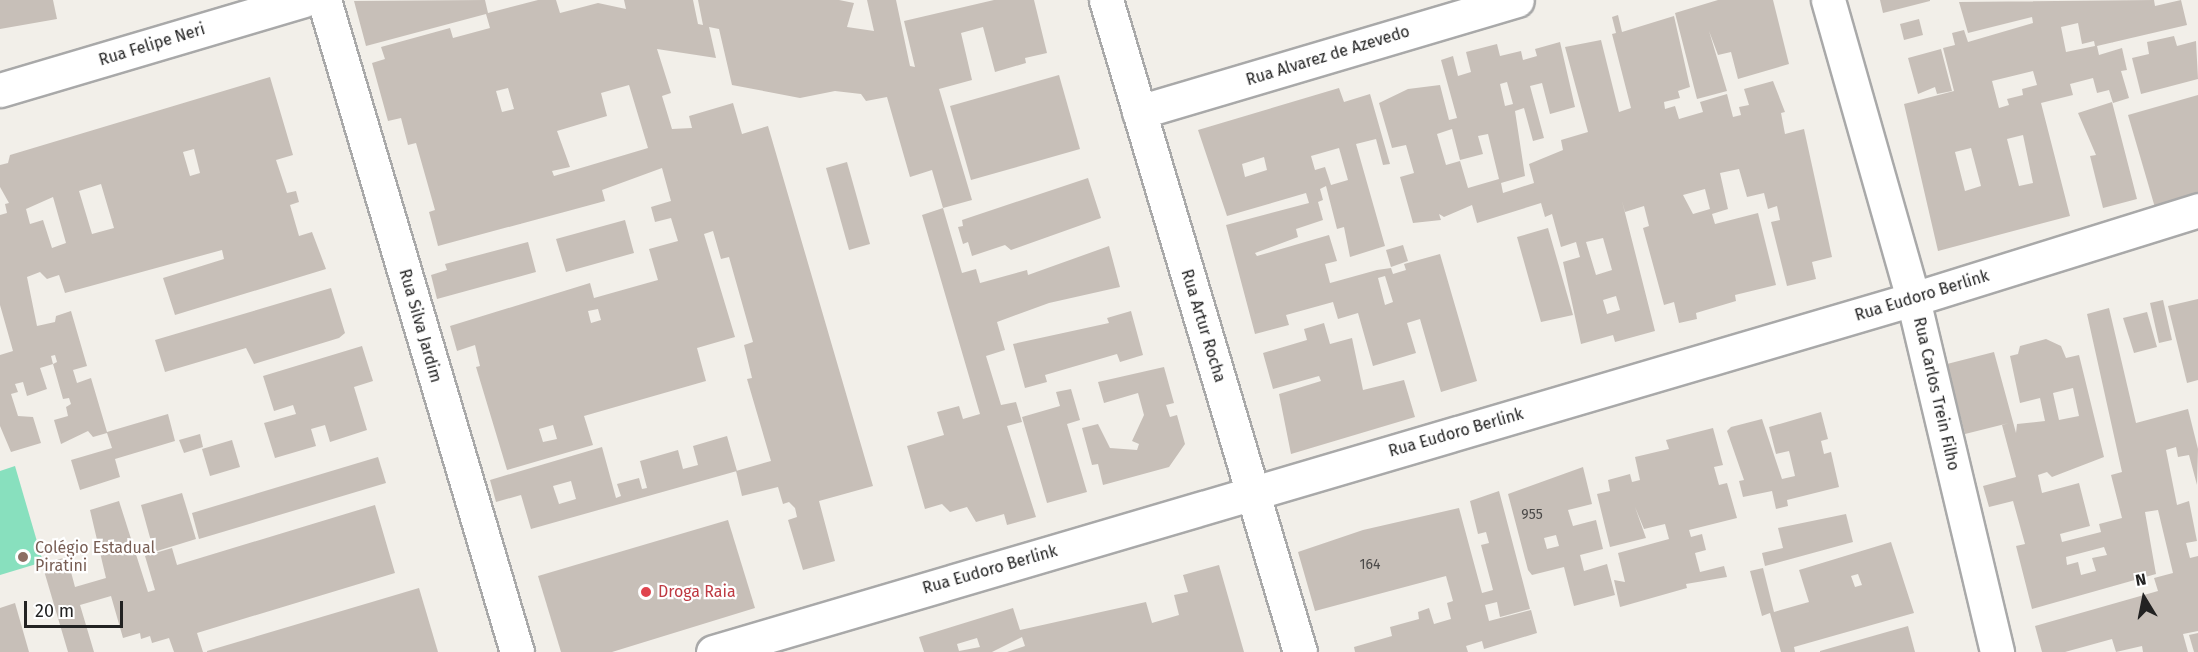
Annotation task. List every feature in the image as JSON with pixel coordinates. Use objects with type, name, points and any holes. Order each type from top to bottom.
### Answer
[{"type":"street","name":"Rua Felipe Neri","points":[[0,90],[303,0]]},
{"type":"street","name":"Rua Silva Jardim","points":[[324,0],[517,652]]},
{"type":"street","name":"Rua Artur Rocha","points":[[1106,0],[1300,652]]},
{"type":"street","name":"Rua Alvarez de Azevedo","points":[[1139,112],[1517,0]]},
{"type":"street","name":"Rua Carlos Trein Filho","points":[[1828,0],[1913,299],[1997,652]]},
{"type":"street","name":"Rua Eudoro Berlink","points":[[713,652],[1913,299],[2198,210]]},
{"type":"green space","points":[[15,466],[43,562],[0,575],[0,471]]},
{"type":"building","points":[[0,0],[53,0],[57,19],[0,29]]},
{"type":"building","points":[[485,0],[488,13],[538,0],[556,0],[560,13],[598,3],[626,9],[624,0],[693,0],[698,24],[703,25],[698,0],[839,0],[854,3],[847,27],[874,31],[867,0],[896,0],[910,66],[915,67],[904,21],[994,0],[1034,0],[1047,53],[1025,58],[1026,63],[995,72],[983,27],[961,33],[972,80],[939,89],[972,200],[943,208],[932,170],[910,177],[887,97],[866,101],[861,94],[835,91],[800,98],[732,85],[719,29],[709,27],[716,58],[657,49],[671,93],[662,96],[672,129],[692,128],[689,116],[733,103],[742,134],[768,126],[873,486],[819,501],[835,561],[803,570],[788,520],[797,517],[795,508],[789,502],[783,504],[778,487],[742,496],[736,471],[771,461],[747,379],[752,378],[744,345],[753,342],[729,257],[721,259],[713,231],[704,234],[735,337],[697,348],[706,381],[584,416],[593,445],[507,470],[476,367],[480,366],[475,345],[457,351],[450,326],[590,283],[594,298],[658,280],[649,249],[678,241],[671,218],[655,222],[651,207],[671,201],[662,168],[602,190],[605,201],[438,246],[429,212],[435,210],[416,143],[408,145],[401,118],[388,121],[372,63],[385,59],[381,47],[450,28],[453,38],[490,28],[486,14],[366,46],[354,1]],"holes":[[[629,85],[648,148],[554,176],[552,171],[570,167],[557,131],[607,116],[601,93]],[[508,88],[514,109],[502,112],[496,91]],[[598,309],[601,320],[591,323],[588,311]],[[553,425],[557,439],[543,442],[539,429]]]},
{"type":"building","points":[[1718,0],[1773,0],[1789,64],[1738,79],[1731,52],[1718,55],[1709,31],[1727,91],[1697,99],[1675,13]]},
{"type":"building","points":[[1880,0],[1930,0],[1930,1],[1883,13]]},
{"type":"building","points":[[2154,0],[2155,6],[2181,0],[2187,25],[2097,46],[2099,55],[2122,48],[2127,70],[2121,71],[2129,98],[2113,103],[2109,90],[2097,93],[2093,78],[2070,84],[2073,95],[2041,103],[2070,216],[1938,251],[1904,104],[1954,91],[1943,48],[1955,45],[1952,33],[1964,30],[1968,42],[2033,23],[2032,17],[1968,33],[1959,2]],"holes":[[[2078,23],[2082,44],[2094,41],[2095,46],[2066,52],[2061,27]],[[2033,71],[2037,85],[2022,89],[2023,95],[2007,99],[2009,105],[1999,108],[1992,81]],[[2023,135],[2033,183],[2019,186],[2007,139]],[[1971,148],[1981,186],[1965,191],[1955,152]]]},
{"type":"building","points":[[1618,15],[1622,32],[1674,16],[1690,87],[1678,91],[1680,98],[1664,102],[1665,109],[1675,106],[1679,119],[1703,112],[1700,102],[1727,94],[1733,117],[1741,115],[1739,107],[1749,105],[1744,89],[1773,81],[1785,112],[1781,113],[1785,134],[1804,129],[1832,257],[1812,262],[1816,279],[1787,286],[1771,222],[1780,220],[1777,206],[1768,209],[1764,193],[1747,197],[1739,169],[1720,173],[1728,209],[1712,214],[1715,224],[1758,213],[1776,285],[1735,295],[1736,301],[1696,313],[1697,319],[1679,323],[1674,302],[1664,305],[1643,228],[1649,226],[1644,206],[1625,212],[1622,201],[1655,331],[1615,342],[1613,335],[1581,344],[1563,262],[1580,257],[1576,242],[1561,247],[1552,214],[1545,217],[1541,203],[1477,223],[1472,205],[1444,217],[1439,214],[1441,220],[1413,223],[1400,177],[1414,173],[1406,145],[1392,148],[1379,103],[1408,89],[1440,85],[1449,120],[1457,118],[1441,60],[1453,56],[1458,76],[1471,72],[1466,52],[1497,44],[1500,56],[1521,51],[1523,60],[1537,56],[1535,49],[1560,42],[1575,107],[1550,114],[1542,83],[1530,86],[1544,138],[1533,141],[1524,108],[1515,111],[1525,176],[1501,183],[1503,193],[1534,183],[1529,164],[1563,150],[1561,140],[1588,132],[1565,47],[1601,40],[1619,112],[1631,108],[1612,34],[1616,33],[1612,17]],"holes":[[[1507,82],[1513,104],[1505,106],[1500,84]],[[1452,129],[1460,160],[1483,154],[1478,136],[1488,134],[1499,179],[1468,188],[1460,161],[1446,165],[1437,134]],[[1705,189],[1710,209],[1693,214],[1683,195]],[[1603,238],[1612,270],[1596,275],[1586,242]],[[1616,296],[1620,310],[1607,314],[1603,300]]]},
{"type":"building","points":[[1919,19],[1923,35],[1904,40],[1900,24]]},
{"type":"building","points":[[2174,36],[2177,46],[2196,41],[2198,79],[2141,94],[2132,58],[2149,54],[2147,42]]},
{"type":"building","points":[[1941,49],[1952,91],[1937,94],[1935,87],[1918,94],[1908,58]]},
{"type":"building","points":[[1059,75],[1080,149],[971,180],[950,106]]},
{"type":"building","points":[[270,77],[293,155],[276,160],[287,193],[296,191],[299,202],[290,205],[299,236],[312,232],[326,269],[175,315],[163,278],[224,259],[222,250],[65,293],[59,275],[47,279],[40,272],[27,277],[37,326],[55,322],[56,316],[71,311],[87,366],[73,370],[77,383],[91,378],[107,432],[168,414],[175,441],[115,459],[120,477],[80,490],[71,460],[112,448],[107,433],[93,437],[88,431],[61,444],[54,420],[68,416],[66,407],[71,404],[69,398],[63,399],[53,364],[40,368],[47,389],[27,396],[23,382],[15,384],[18,392],[11,394],[18,416],[33,417],[41,443],[11,452],[0,426],[0,355],[13,351],[0,305],[0,215],[7,213],[5,204],[9,203],[0,187],[0,165],[8,163],[10,155]],"holes":[[[194,149],[200,173],[190,176],[183,152]],[[101,184],[114,228],[92,234],[79,191]],[[53,197],[66,243],[52,248],[43,220],[30,224],[26,209]],[[55,355],[57,362],[53,364],[51,356]]]},
{"type":"building","points":[[1339,88],[1344,102],[1370,94],[1390,164],[1383,165],[1376,139],[1356,144],[1385,246],[1350,257],[1344,227],[1337,229],[1326,186],[1320,189],[1323,200],[1318,202],[1323,220],[1296,229],[1298,237],[1255,253],[1257,256],[1329,235],[1337,261],[1325,264],[1330,283],[1391,268],[1393,274],[1406,270],[1404,264],[1440,254],[1477,381],[1441,392],[1420,319],[1407,323],[1416,353],[1373,366],[1358,313],[1338,319],[1333,302],[1286,315],[1289,325],[1255,334],[1226,225],[1309,203],[1306,193],[1227,216],[1198,130]],"holes":[[[1339,148],[1348,180],[1331,185],[1325,167],[1315,170],[1311,156]],[[1264,157],[1267,170],[1245,177],[1242,164]],[[1385,276],[1393,302],[1385,305],[1378,278]]]},
{"type":"building","points":[[2198,95],[2198,199],[2156,211],[2128,115]]},
{"type":"building","points":[[2112,102],[2137,199],[2103,208],[2090,156],[2096,155],[2078,113]]},
{"type":"building","points":[[847,162],[870,244],[849,250],[826,168]]},
{"type":"building","points":[[1088,178],[1101,218],[1011,250],[1005,245],[972,256],[968,242],[963,244],[958,227],[963,226],[962,220]]},
{"type":"building","points":[[943,208],[962,273],[976,269],[980,283],[1027,270],[1028,275],[1109,246],[1120,287],[1049,303],[997,322],[1005,350],[986,356],[1001,405],[1016,402],[1022,422],[1007,426],[1036,517],[1007,525],[1004,514],[976,522],[967,507],[950,512],[942,504],[925,509],[907,446],[944,435],[937,412],[959,406],[963,419],[980,414],[922,215]]},
{"type":"building","points":[[625,220],[634,253],[566,272],[556,239]]},
{"type":"building","points":[[1548,228],[1573,315],[1541,322],[1517,237]]},
{"type":"building","points":[[528,242],[536,272],[437,299],[431,275],[447,270],[445,264]]},
{"type":"building","points":[[1403,245],[1408,261],[1391,267],[1386,250]]},
{"type":"building","points":[[331,288],[345,333],[339,338],[254,364],[246,348],[165,372],[155,340]]},
{"type":"building","points":[[2198,299],[2198,380],[2187,383],[2168,306]]},
{"type":"building","points":[[2163,300],[2172,340],[2159,343],[2150,303]]},
{"type":"building","points":[[2109,308],[2136,423],[2188,409],[2198,449],[2197,485],[2189,455],[2178,457],[2176,447],[2166,450],[2177,505],[2189,501],[2197,541],[2186,543],[2190,558],[2198,556],[2198,631],[2183,634],[2188,652],[2143,652],[2142,646],[2116,652],[2112,639],[2065,652],[2042,652],[2035,626],[2158,591],[2154,578],[2173,573],[2158,510],[2145,512],[2156,574],[2032,609],[2016,546],[2025,544],[2013,501],[1989,507],[1983,486],[2016,477],[2002,425],[2009,423],[1965,434],[1947,364],[1994,352],[2016,433],[2017,424],[2045,421],[2040,398],[2020,403],[2010,356],[2018,354],[2020,346],[2046,339],[2061,346],[2066,358],[2079,355],[2104,457],[2052,477],[2047,472],[2038,475],[2042,493],[2079,483],[2090,526],[2060,534],[2062,542],[2101,532],[2099,524],[2122,518],[2111,475],[2122,472],[2087,314]],"holes":[[[2073,388],[2079,416],[2059,420],[2053,393]],[[2104,547],[2107,555],[2092,558],[2096,571],[2081,575],[2078,562],[2067,565],[2066,557]]]},
{"type":"building","points":[[1131,311],[1143,355],[1120,362],[1117,354],[1045,375],[1047,382],[1025,388],[1013,344],[1109,323],[1107,318]]},
{"type":"building","points":[[2147,312],[2157,347],[2134,353],[2123,318]]},
{"type":"building","points":[[1324,323],[1330,344],[1352,338],[1363,390],[1404,380],[1415,417],[1291,454],[1279,394],[1321,381],[1319,376],[1273,389],[1263,353],[1307,340],[1304,329]]},
{"type":"building","points":[[362,346],[373,381],[354,387],[367,430],[330,442],[325,425],[311,429],[316,446],[275,458],[264,423],[296,414],[293,405],[274,411],[263,376]]},
{"type":"building","points":[[1164,367],[1174,403],[1166,405],[1170,417],[1177,415],[1185,444],[1169,467],[1103,485],[1098,464],[1092,465],[1082,428],[1098,424],[1110,448],[1137,450],[1139,444],[1132,441],[1144,415],[1138,393],[1104,403],[1098,382]]},
{"type":"building","points":[[1071,389],[1080,420],[1067,424],[1087,492],[1047,503],[1022,417],[1060,406],[1056,392]]},
{"type":"building","points":[[1821,412],[1828,439],[1821,441],[1824,454],[1831,452],[1839,487],[1787,500],[1788,506],[1776,509],[1772,491],[1743,497],[1739,481],[1744,480],[1727,431],[1731,427],[1762,419],[1782,479],[1795,476],[1789,451],[1776,454],[1769,427]]},
{"type":"building","points":[[1713,428],[1723,465],[1714,467],[1719,485],[1727,483],[1737,518],[1689,530],[1691,537],[1702,534],[1706,550],[1695,553],[1700,572],[1724,566],[1727,577],[1686,584],[1687,588],[1620,607],[1614,580],[1625,582],[1618,553],[1669,539],[1665,524],[1644,529],[1635,507],[1646,538],[1610,547],[1597,494],[1610,491],[1608,480],[1630,474],[1632,482],[1640,480],[1635,457],[1669,449],[1666,440]]},
{"type":"building","points":[[200,434],[203,447],[184,453],[179,440]]},
{"type":"building","points":[[727,436],[737,471],[531,529],[521,495],[496,502],[490,480],[602,447],[616,498],[621,496],[617,484],[639,478],[642,489],[647,488],[640,461],[678,450],[683,469],[698,465],[693,446]],"holes":[[[571,481],[576,499],[559,504],[553,486]]]},
{"type":"building","points":[[232,440],[240,467],[210,476],[202,449]]},
{"type":"building","points":[[378,457],[386,483],[199,539],[192,513]]},
{"type":"building","points":[[1583,467],[1592,504],[1568,510],[1573,526],[1596,520],[1603,549],[1580,555],[1584,571],[1607,564],[1615,595],[1574,606],[1564,567],[1532,575],[1528,570],[1508,494]],"holes":[[[1556,535],[1559,546],[1547,549],[1544,538]]]},
{"type":"building","points":[[1499,491],[1530,609],[1500,617],[1497,602],[1485,605],[1489,621],[1531,610],[1537,633],[1484,649],[1482,641],[1466,646],[1468,652],[1355,652],[1354,647],[1392,636],[1390,627],[1419,619],[1418,612],[1429,608],[1434,624],[1451,619],[1447,603],[1453,601],[1446,576],[1315,611],[1298,552],[1363,530],[1459,508],[1482,593],[1493,590],[1481,545],[1489,543],[1486,532],[1478,534],[1470,501]]},
{"type":"building","points":[[182,493],[196,539],[154,552],[141,505]]},
{"type":"building","points":[[119,501],[148,592],[155,590],[145,556],[172,548],[177,565],[375,505],[395,573],[197,633],[203,652],[174,652],[169,638],[152,643],[150,636],[141,639],[140,633],[123,638],[111,596],[80,605],[94,652],[68,652],[42,564],[67,557],[75,587],[106,578],[90,510]]},
{"type":"building","points":[[1846,514],[1853,542],[1765,566],[1762,553],[1783,548],[1778,528]]},
{"type":"building","name":"Droga Raia","points":[[728,520],[755,608],[612,652],[561,652],[538,576]]},
{"type":"building","points":[[1891,542],[1914,613],[1794,647],[1795,652],[1781,652],[1770,613],[1762,616],[1750,571],[1763,568],[1774,612],[1809,602],[1799,570]],"holes":[[[1858,574],[1862,585],[1855,587],[1851,576]]]},
{"type":"building","points":[[1219,565],[1244,652],[1007,652],[1025,646],[1022,637],[992,652],[924,652],[919,637],[1013,608],[1020,630],[1146,602],[1152,623],[1179,615],[1174,595],[1188,592],[1183,575]],"holes":[[[977,638],[980,647],[959,651],[957,644]]]},
{"type":"building","points":[[419,588],[438,652],[207,652],[207,651]]},
{"type":"building","points":[[15,603],[29,652],[0,652],[0,608]]},
{"type":"building","points":[[1908,626],[1915,652],[1820,652],[1820,651]]},
{"type":"building","points":[[2198,633],[2198,652],[2194,652],[2189,635]]},
{"type":"place","name":"Colégio Estadual Piratini","points":[[23,557]]},
{"type":"place","name":"Droga Raia","points":[[646,592]]}]
